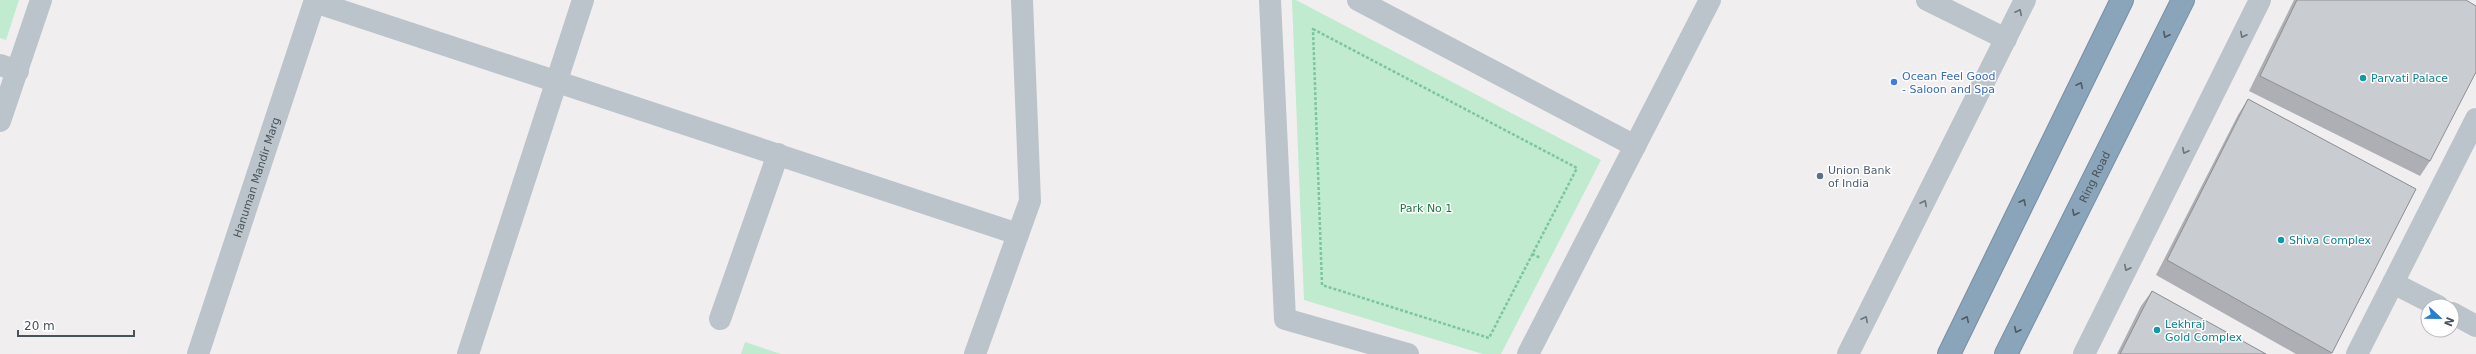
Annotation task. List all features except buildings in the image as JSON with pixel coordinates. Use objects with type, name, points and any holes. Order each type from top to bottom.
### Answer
[{"type":"highway","points":[[1949,354],[2122,0]]},
{"type":"highway","name":"Ring Road","points":[[2006,354],[2183,0]]},
{"type":"street","points":[[0,121],[9,68],[41,0]]},
{"type":"street","points":[[468,354],[583,0]]},
{"type":"street","points":[[975,354],[1030,201],[1020,0]]},
{"type":"street","points":[[1270,0],[1285,319],[1408,354]]},
{"type":"street","points":[[1358,0],[1635,146]]},
{"type":"street","points":[[1528,354],[1710,0]]},
{"type":"street","points":[[1927,0],[2006,39]]},
{"type":"street","points":[[1848,354],[2025,0]]},
{"type":"street","points":[[2084,354],[2260,0]]},
{"type":"street","points":[[315,1],[1018,234]]},
{"type":"street","name":"Hanuman Mandir Marg","points":[[198,354],[315,1]]},
{"type":"street","points":[[2357,354],[2476,119]]},
{"type":"street","points":[[720,320],[778,154]]},
{"type":"street","points":[[2393,283],[2422,298]]},
{"type":"street","points":[[2460,317],[2476,326]]},
{"type":"path","points":[[1313,29],[1376,62],[1577,168],[1489,338],[1322,285],[1313,29]]},
{"type":"green space","points":[[0,0],[19,0],[6,40],[0,38]]},
{"type":"green space","name":"Park No 1","points":[[1292,0],[1296,0],[1601,160],[1501,354],[1483,354],[1304,300]]},
{"type":"green space","points":[[745,342],[781,354],[741,354]]},
{"type":"place","name":"Parvati Palace","points":[[2363,78]]},
{"type":"place","name":"Ocean Feel Good - Saloon and Spa","points":[[1894,82]]},
{"type":"place","name":"Union Bank of India","points":[[1820,176]]},
{"type":"place","name":"Shiva Complex","points":[[2281,240]]},
{"type":"place","name":"Lekhraj Gold Complex","points":[[2157,330]]}]
